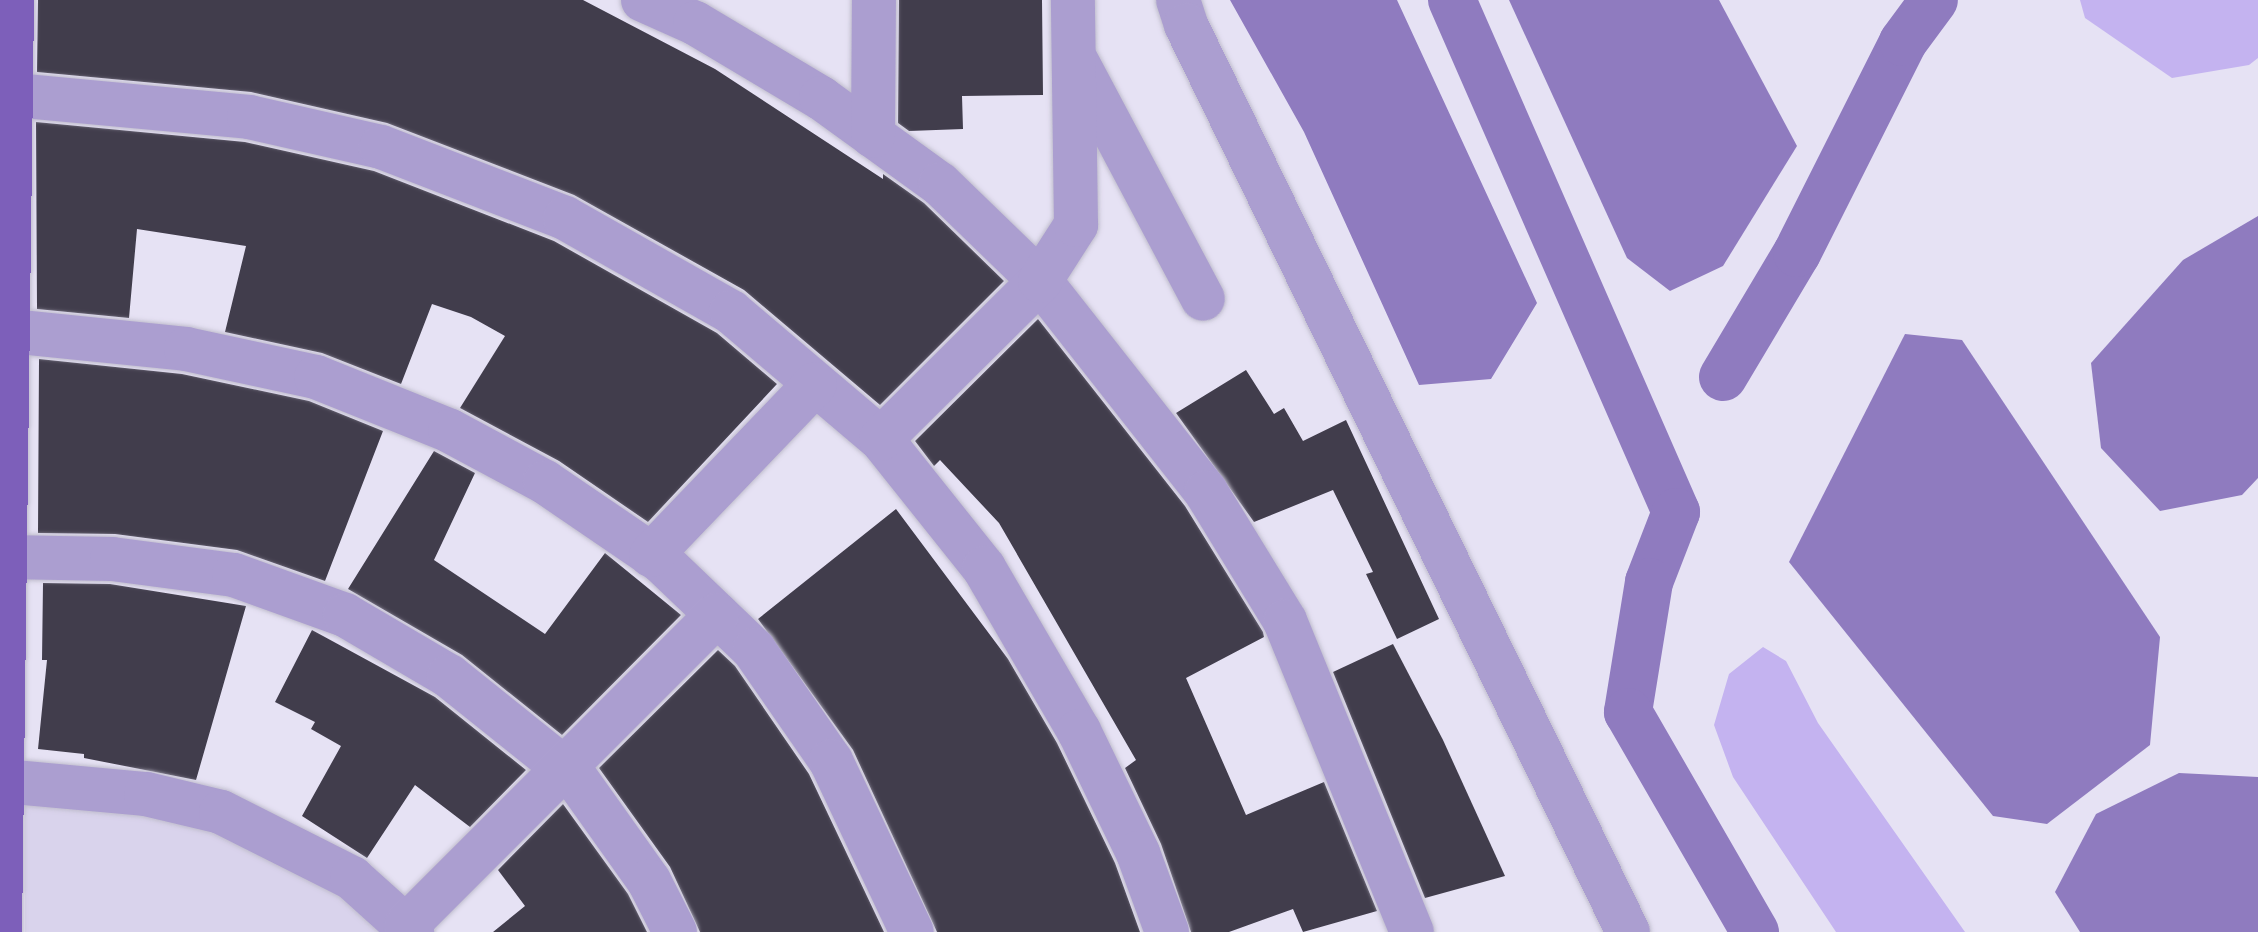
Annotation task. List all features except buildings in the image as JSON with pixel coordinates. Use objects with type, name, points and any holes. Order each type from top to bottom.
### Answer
[{"type":"main road","points":[[0,932],[14,95],[12,0]]},
{"type":"street","points":[[643,0],[695,11],[873,136],[940,184],[1040,281],[1206,492],[1285,621],[1412,932]]},
{"type":"street","points":[[873,136],[874,0]]},
{"type":"street","points":[[881,439],[1040,281],[1076,225],[1073,0]]},
{"type":"street","points":[[1178,0],[1186,25],[1628,932]]},
{"type":"street","points":[[1074,56],[1203,299]]},
{"type":"street","points":[[14,95],[249,117],[381,147],[565,218],[731,312],[881,439],[984,568],[1079,731],[1138,853],[1167,932]]},
{"type":"street","points":[[10,331],[186,349],[316,377],[450,431],[545,482],[651,555],[754,650],[831,761],[912,932]]},
{"type":"street","points":[[651,555],[815,384]]},
{"type":"street","points":[[7,557],[112,559],[234,575],[345,615],[449,676],[562,766],[649,881],[675,932]]},
{"type":"street","points":[[3,781],[146,794],[221,812],[352,878],[409,929],[562,766],[717,615]]},
{"type":"shaded area","points":[[1230,0],[1397,0],[1537,303],[1491,379],[1419,385],[1304,132]]},
{"type":"shaded area","points":[[1509,0],[1719,0],[1797,146],[1723,266],[1670,291],[1627,258]]},
{"type":"shaded area","points":[[2080,0],[2258,0],[2258,58],[2249,65],[2172,78],[2085,18]]},
{"type":"shaded area","points":[[2258,216],[2258,478],[2242,495],[2160,511],[2101,448],[2091,363],[2183,260]]},
{"type":"shaded area","points":[[1905,334],[1962,340],[2160,637],[2150,745],[2047,824],[1993,816],[1789,562]]},
{"type":"shaded area","points":[[1763,647],[1786,661],[1818,723],[1965,932],[1836,932],[1733,777],[1714,725],[1729,674]]},
{"type":"shaded area","points":[[2179,773],[2258,777],[2258,932],[2080,932],[2055,892],[2096,814]]},
{"type":"shaded area","points":[[25,793],[236,824],[401,932],[25,932]]},
{"type":"waterway","points":[[1452,0],[1676,512],[1649,582],[1628,712],[1755,932]]},
{"type":"waterway","points":[[1723,377],[1797,253],[1903,42],[1934,0]]}]
